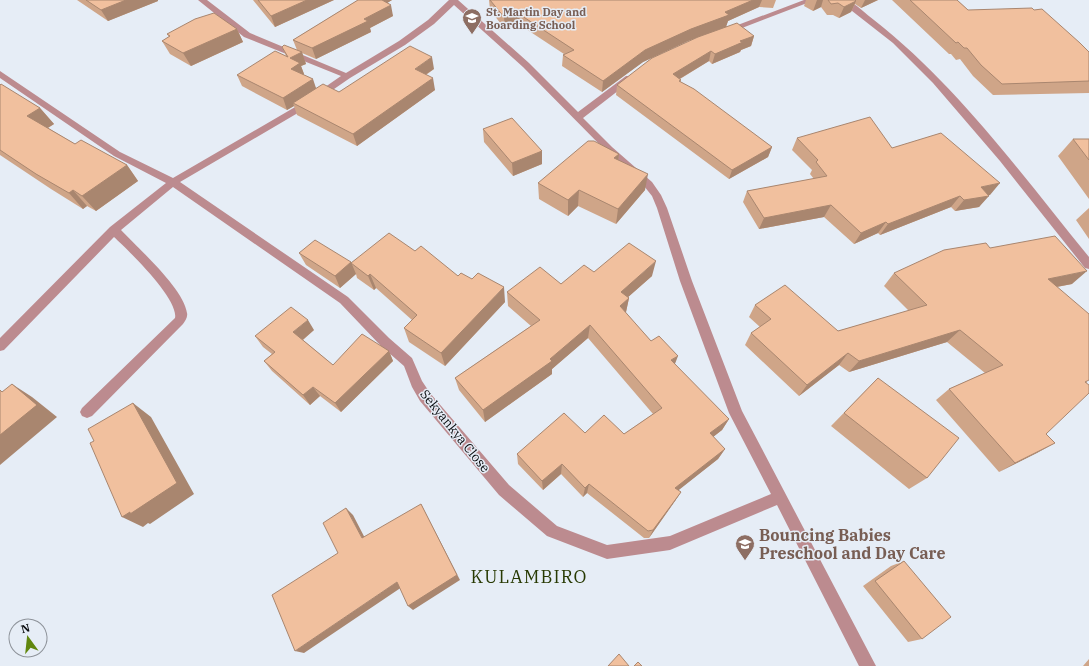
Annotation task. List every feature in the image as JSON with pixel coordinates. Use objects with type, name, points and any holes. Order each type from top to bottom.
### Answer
[{"type":"street","points":[[202,0],[247,35],[347,76]]},
{"type":"street","points":[[719,33],[811,0]]},
{"type":"street","points":[[842,0],[866,17],[912,56],[992,145],[1089,265]]},
{"type":"street","points":[[0,346],[114,230],[173,182],[305,105],[347,76],[402,43],[431,22],[453,1],[526,65],[609,149],[648,184],[656,195],[662,208],[686,282],[736,413],[868,666]]},
{"type":"street","name":"Sekyankya Close","points":[[0,74],[117,154],[173,182],[344,300],[385,342],[408,362],[416,382],[425,396],[504,490],[552,531],[607,552],[670,543],[780,497]]},
{"type":"street","points":[[578,117],[634,75]]},
{"type":"street","points":[[87,412],[179,321],[182,312],[176,300],[152,268],[114,230]]},
{"type":"building","points":[[86,0],[126,0],[101,10]]},
{"type":"building","points":[[258,0],[307,0],[271,16]]},
{"type":"building","points":[[358,0],[382,0],[391,5],[364,19],[368,21],[312,48],[293,40]]},
{"type":"building","points":[[490,0],[753,0],[725,12],[729,15],[691,29],[645,50],[603,81],[563,55],[574,50],[519,14],[504,17]]},
{"type":"building","points":[[828,0],[856,1],[844,7],[838,3],[831,4]]},
{"type":"building","points":[[910,0],[957,0],[968,10],[1042,9],[1089,52],[1089,81],[1002,84],[981,65],[967,48],[964,48],[958,42],[956,43]]},
{"type":"building","points":[[214,13],[237,29],[183,53],[162,41],[170,36],[167,34],[195,19]]},
{"type":"building","points":[[737,23],[754,36],[740,41],[743,42],[715,54],[711,51],[673,74],[681,80],[679,81],[694,89],[772,147],[732,170],[617,85],[652,58],[698,37]]},
{"type":"building","points":[[284,45],[302,52],[290,58],[300,63],[291,69],[313,79],[283,98],[237,75],[275,51],[288,57],[282,47]]},
{"type":"building","points":[[410,46],[432,57],[415,69],[433,78],[353,134],[293,103],[323,84],[339,92]]},
{"type":"building","points":[[1,84],[40,108],[27,116],[75,144],[81,140],[127,165],[82,196],[73,190],[69,193],[36,174],[0,150]]},
{"type":"building","points":[[870,117],[892,148],[941,133],[1000,183],[981,187],[989,196],[964,200],[960,196],[888,224],[886,222],[861,233],[831,205],[764,218],[747,191],[827,176],[816,162],[818,160],[797,138]]},
{"type":"building","points":[[512,118],[542,151],[512,163],[483,129]]},
{"type":"building","points":[[1073,139],[1089,139],[1089,160]]},
{"type":"building","points":[[588,141],[594,141],[619,154],[614,158],[648,174],[618,209],[579,190],[568,200],[538,183]]},
{"type":"building","points":[[389,233],[415,251],[421,246],[458,276],[461,273],[472,279],[478,273],[504,287],[441,353],[404,328],[417,315],[370,274],[368,276],[351,263]]},
{"type":"building","points":[[1055,236],[1087,271],[1048,279],[1089,314],[1089,380],[1085,382],[1089,385],[1089,393],[1046,434],[1055,443],[1015,463],[949,389],[1003,365],[960,330],[859,361],[848,353],[807,385],[751,333],[771,319],[755,305],[785,285],[838,331],[927,305],[894,273],[944,250],[986,243],[990,248]]},
{"type":"building","points":[[315,240],[351,262],[335,276],[299,253]]},
{"type":"building","points":[[629,243],[656,261],[621,292],[629,298],[620,306],[651,341],[659,336],[678,356],[671,360],[729,419],[710,433],[725,449],[675,488],[681,492],[653,530],[648,531],[589,484],[585,488],[562,464],[542,481],[517,454],[564,413],[585,433],[604,415],[624,434],[662,408],[590,325],[550,359],[552,361],[483,410],[455,378],[540,320],[507,292],[540,267],[561,284],[584,265],[594,272]]},
{"type":"building","points":[[291,307],[308,320],[293,332],[333,365],[362,334],[389,351],[335,403],[313,387],[303,395],[264,361],[275,352],[255,336]]},
{"type":"building","points":[[878,378],[959,438],[927,478],[844,413]]},
{"type":"building","points":[[12,384],[37,405],[0,435],[0,390],[2,392]]},
{"type":"building","points":[[133,403],[177,483],[130,514],[130,512],[122,517],[90,443],[94,441],[88,429]]},
{"type":"building","points":[[421,504],[457,575],[408,606],[397,582],[295,651],[272,595],[338,553],[323,523],[346,508],[362,538]]},
{"type":"building","points":[[904,561],[951,617],[922,639],[875,581]]},
{"type":"building","points":[[619,654],[629,666],[608,666]]},
{"type":"building","points":[[638,662],[642,666],[634,666]]},
{"type":"place","name":"St. Martin Day and Boarding School","points":[[472,35]]},
{"type":"place","name":"Bouncing Babies Preschool and Day Care","points":[[745,561]]},
{"type":"district","name":"KULAMBIRO","points":[[529,576]]}]
